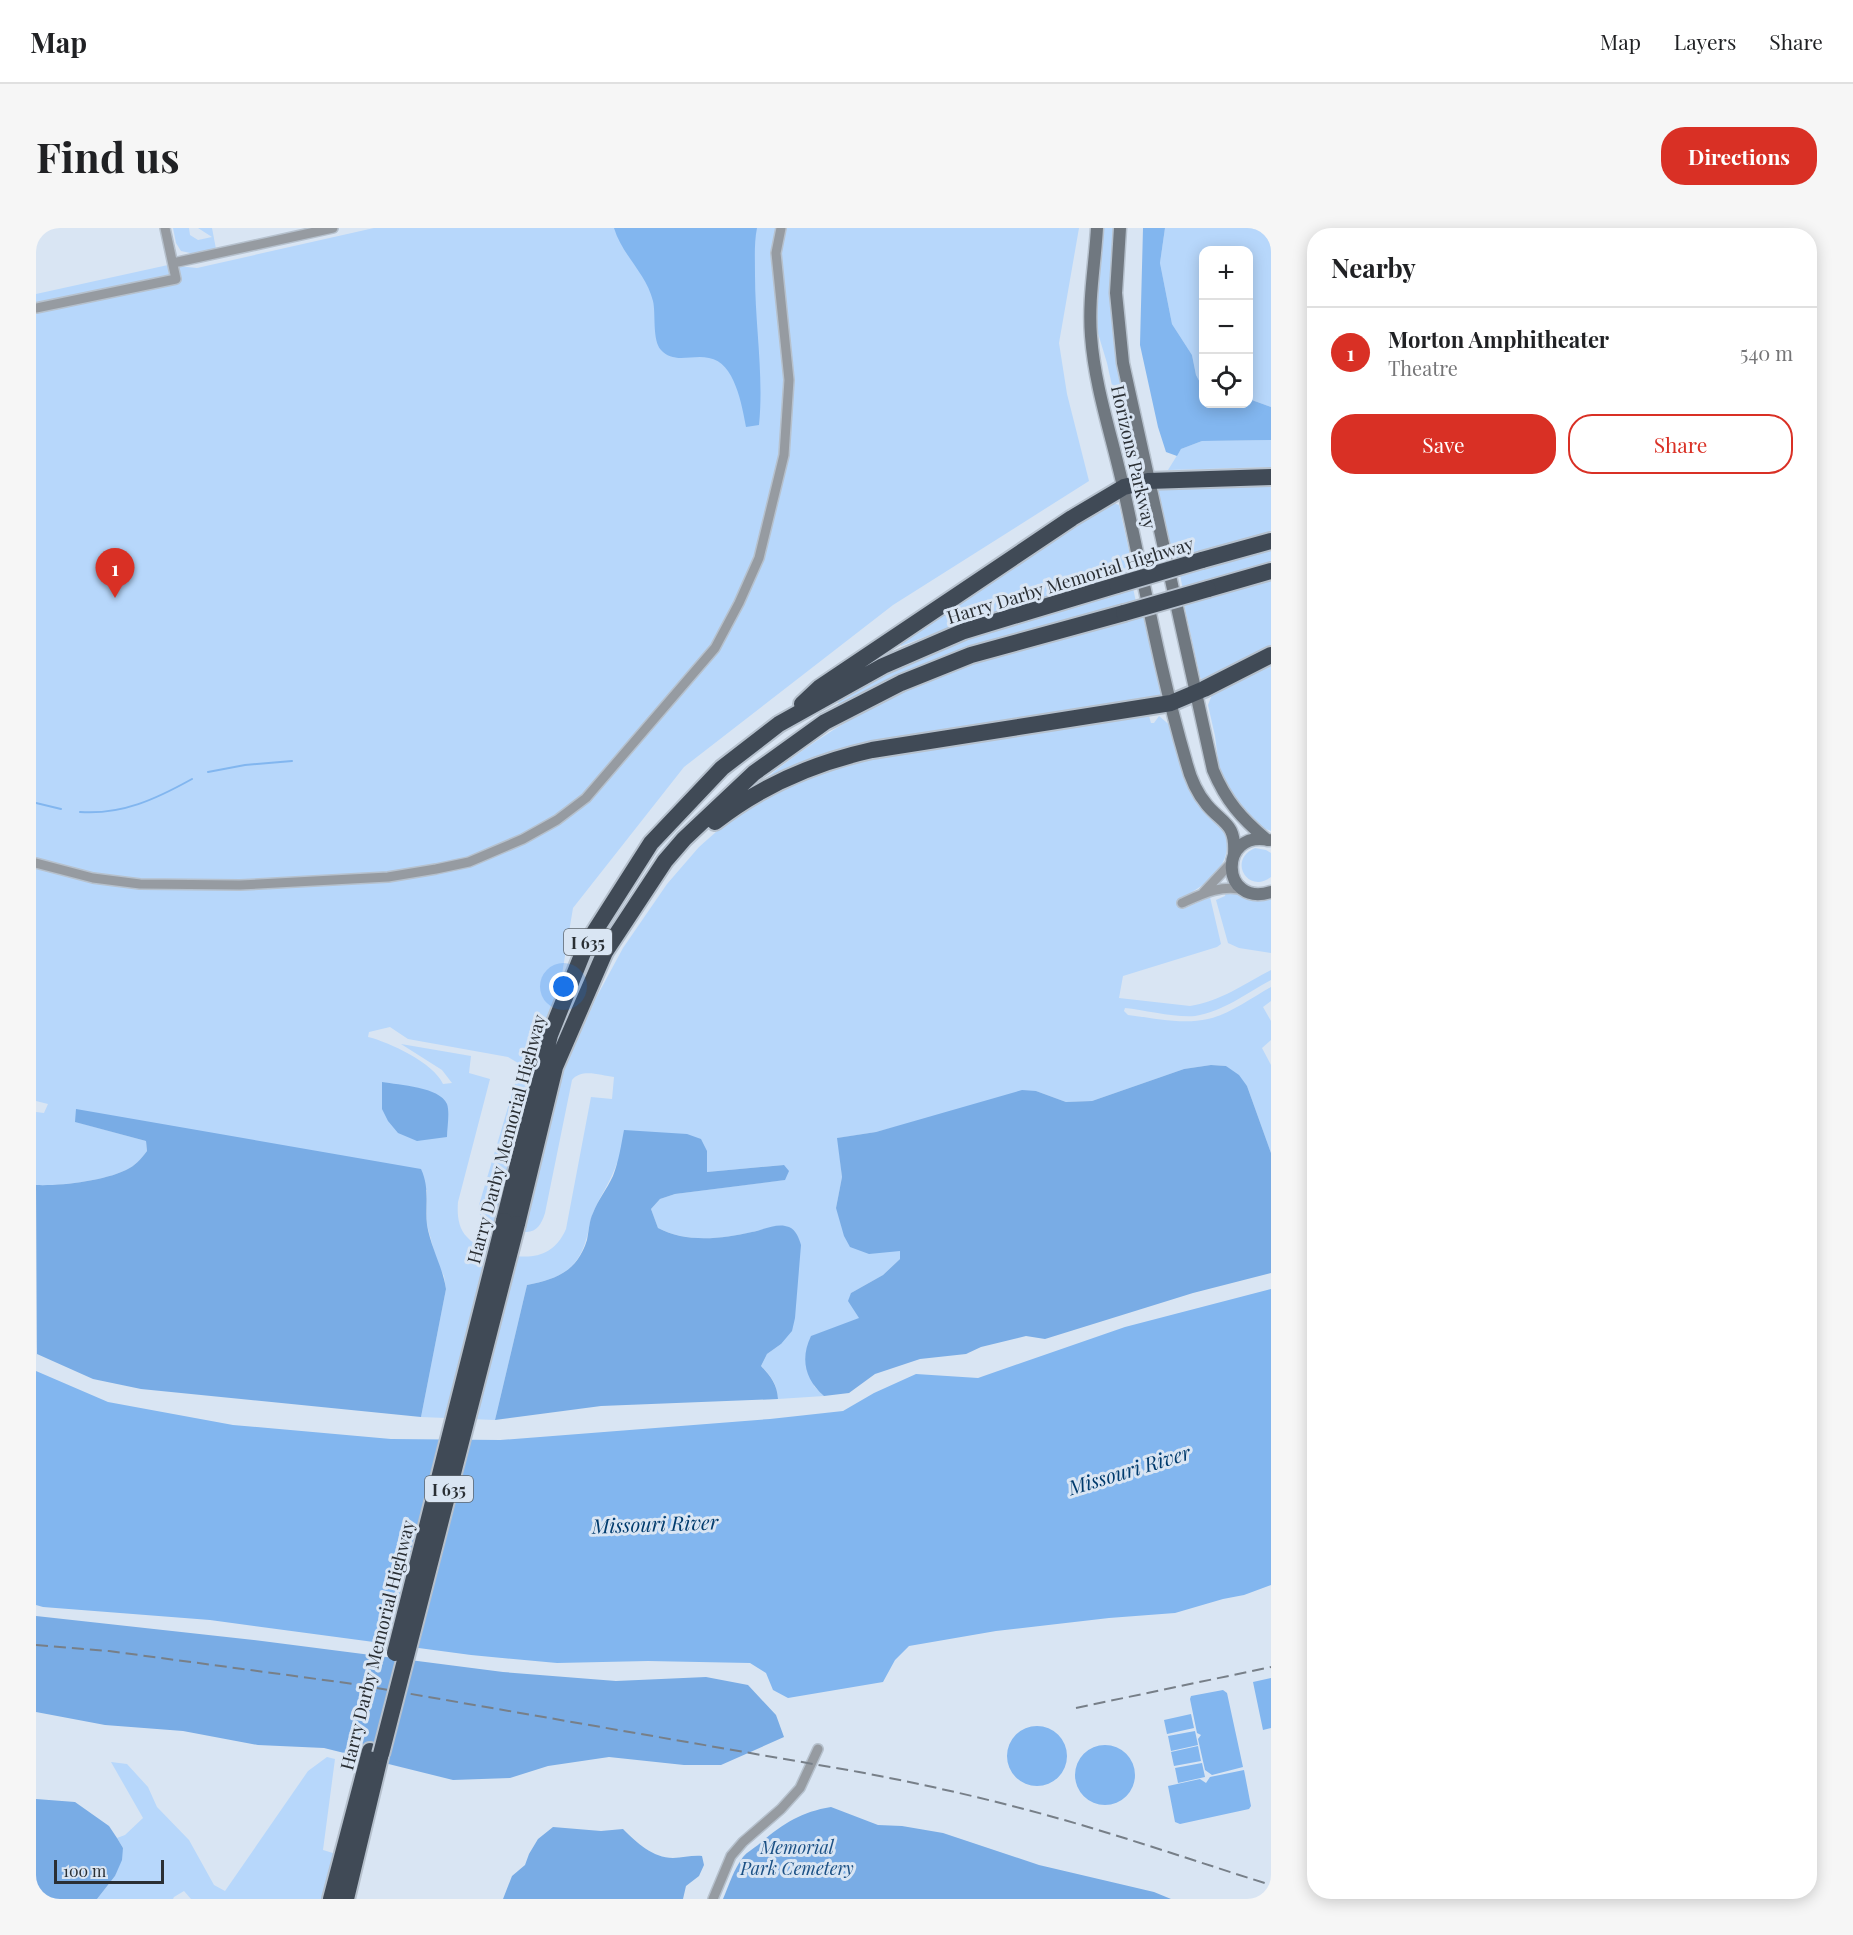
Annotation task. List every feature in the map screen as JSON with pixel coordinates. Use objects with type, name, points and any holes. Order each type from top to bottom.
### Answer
[{"type":"highway","points":[[779,724],[819,688],[1072,519],[1124,488],[1148,481],[1271,477]]},
{"type":"highway","name":"Harry Darby Memorial Highway","points":[[510,1222],[550,1035],[586,945],[651,843],[722,768],[779,724],[883,666],[964,631],[1271,541]]},
{"type":"highway","name":"Harry Darby Memorial Highway","points":[[346,1899],[376,1753],[510,1222],[555,1067],[605,952],[665,861],[684,838],[754,773],[825,722],[901,683],[971,655],[1271,571]]},
{"type":"highway","points":[[665,861],[760,791],[796,772],[835,758],[872,750],[1171,703],[1271,655]]},
{"type":"highway","name":"Harry Darby Memorial Highway","points":[[331,1899],[376,1753]]},
{"type":"main road","name":"Horizons Parkway","points":[[1097,228],[1090,335],[1101,400],[1124,488],[1171,703],[1195,788],[1207,805],[1228,824],[1234,846],[1233,878],[1244,890]]},
{"type":"main road","name":"Horizons Parkway","points":[[1120,228],[1116,293],[1118,326],[1131,402],[1213,770],[1221,790],[1231,805],[1269,841]]},
{"type":"main road","points":[[1233,858],[1240,846],[1248,841],[1257,839],[1269,841]]},
{"type":"main road","points":[[1244,890],[1262,894],[1271,892]]},
{"type":"street","points":[[36,308],[176,279],[165,228]]},
{"type":"street","points":[[173,263],[333,228]]},
{"type":"street","points":[[36,863],[93,878],[140,884],[240,885],[388,877],[436,870],[479,858],[523,839],[557,820],[586,798],[715,648],[759,558],[784,455],[789,380],[776,253],[781,228]]},
{"type":"street","points":[[1203,893],[1233,858]]},
{"type":"street","points":[[1182,903],[1203,893],[1231,888],[1244,890]]},
{"type":"street","points":[[713,1899],[730,1856],[781,1809],[800,1788],[818,1749]]},
{"type":"shaded area","points":[[173,228],[189,228],[190,235],[198,240],[212,237],[198,228],[212,228],[216,249],[195,254],[181,251],[176,243]]},
{"type":"shaded area","points":[[374,228],[1079,228],[1059,343],[1067,394],[1089,481],[893,605],[684,767],[573,908],[560,986],[533,1059],[495,1224],[482,1218],[479,1205],[519,1070],[518,1063],[508,1057],[408,1039],[390,1027],[369,1032],[368,1037],[399,1049],[421,1061],[438,1076],[443,1084],[452,1083],[442,1070],[401,1044],[471,1056],[469,1073],[490,1079],[458,1202],[459,1221],[467,1237],[486,1249],[520,1256],[547,1252],[561,1239],[566,1229],[591,1097],[612,1099],[614,1077],[586,1073],[572,1080],[545,1213],[537,1228],[530,1232],[520,1231],[561,1077],[596,998],[623,948],[667,884],[699,847],[725,824],[787,784],[849,762],[1149,716],[1151,723],[1154,723],[1159,716],[1172,727],[1187,778],[1224,829],[1227,842],[1223,863],[1209,880],[1179,899],[1183,909],[1210,897],[1221,944],[1123,976],[1119,998],[1190,1006],[1201,1004],[1222,996],[1271,970],[1271,980],[1225,1006],[1205,1014],[1170,1015],[1125,1008],[1124,1011],[1128,1015],[1198,1021],[1224,1013],[1271,987],[1271,1001],[1263,1007],[1271,1021],[1271,1040],[1262,1048],[1271,1065],[1271,1153],[1247,1086],[1226,1066],[1211,1065],[1184,1069],[1092,1101],[1066,1102],[1036,1091],[876,1132],[838,1138],[842,1177],[836,1208],[901,1251],[900,1259],[883,1275],[851,1293],[860,1318],[814,1386],[824,1396],[778,1399],[773,1381],[761,1366],[767,1354],[781,1344],[777,1226],[717,1238],[686,1237],[658,1228],[651,1209],[660,1199],[675,1194],[784,1180],[783,1165],[707,1172],[707,1151],[617,1163],[593,1213],[586,1240],[577,1260],[556,1277],[527,1285],[495,1420],[421,1417],[446,1289],[427,1225],[427,1190],[76,1122],[146,1141],[147,1151],[132,1166],[117,1174],[82,1182],[36,1185],[36,1112],[44,1113],[48,1104],[36,1101],[36,294],[168,265],[197,268]]},
{"type":"shaded area","points":[[1100,228],[1114,228],[1111,290],[1113,337],[1120,384],[1133,438],[1124,440],[1107,363],[1097,330],[1096,298]]},
{"type":"shaded area","points":[[1165,228],[1271,228],[1271,407],[1253,400],[1253,246],[1199,246],[1199,381],[1192,355],[1172,324],[1160,263]]},
{"type":"shaded area","points":[[1271,440],[1271,467],[1168,470],[1181,449],[1202,441]]},
{"type":"shaded area","points":[[1271,483],[1271,533],[1173,561],[1158,488]]},
{"type":"shaded area","points":[[1111,502],[1119,505],[1134,573],[961,623],[901,646],[900,643]]},
{"type":"shaded area","points":[[1271,549],[1271,564],[1183,590],[1180,575]]},
{"type":"shaded area","points":[[1271,579],[1271,648],[1203,681],[1200,677],[1184,604]]},
{"type":"shaded area","points":[[1133,588],[1136,602],[841,705],[838,703],[838,696],[942,644]]},
{"type":"shaded area","points":[[1143,616],[1161,694],[1155,699],[766,781],[765,779],[840,726],[920,684],[1002,654]]},
{"type":"shaded area","points":[[1271,663],[1271,831],[1260,827],[1240,809],[1220,776],[1208,705],[1213,692]]},
{"type":"shaded area","points":[[1255,848],[1271,853],[1271,877],[1255,882],[1244,874],[1242,860]]},
{"type":"shaded area","points":[[1233,891],[1253,898],[1271,897],[1271,953],[1239,948],[1228,943],[1216,900],[1225,896],[1226,892]]},
{"type":"shaded area","points":[[327,1757],[335,1759],[323,1850],[336,1854],[323,1899],[191,1899],[184,1891],[173,1899],[97,1899],[115,1876],[123,1848],[117,1838],[125,1835],[143,1818],[111,1762],[127,1764],[148,1787],[157,1807],[189,1840],[214,1885],[225,1891],[308,1771]]},
{"type":"green space","points":[[1211,1065],[1226,1066],[1239,1075],[1247,1086],[1271,1153],[1271,1273],[1193,1293],[1045,1339],[1026,1336],[981,1347],[966,1354],[920,1359],[875,1374],[849,1393],[824,1396],[812,1383],[805,1361],[811,1336],[859,1318],[848,1301],[851,1293],[883,1275],[900,1259],[900,1251],[869,1254],[850,1247],[844,1236],[836,1208],[842,1177],[837,1138],[876,1132],[1022,1090],[1036,1091],[1066,1102],[1092,1101],[1184,1069]]},
{"type":"green space","points":[[382,1082],[428,1090],[443,1098],[448,1108],[447,1137],[417,1141],[398,1133],[382,1109]]},
{"type":"green space","points":[[76,1109],[421,1169],[426,1190],[427,1225],[446,1289],[421,1417],[141,1389],[93,1379],[37,1354],[36,1185],[82,1182],[117,1174],[132,1166],[147,1151],[146,1141],[75,1122]]},
{"type":"green space","points":[[624,1130],[687,1134],[701,1139],[707,1151],[707,1172],[784,1165],[789,1171],[785,1180],[675,1194],[660,1199],[651,1209],[658,1228],[692,1238],[716,1238],[780,1225],[789,1227],[795,1232],[801,1245],[792,1331],[781,1344],[767,1354],[761,1366],[773,1381],[778,1399],[601,1406],[495,1420],[527,1285],[556,1277],[571,1267],[583,1251],[592,1216],[615,1170]]},
{"type":"green space","points":[[36,1616],[262,1641],[503,1672],[616,1681],[706,1677],[748,1685],[776,1715],[784,1737],[721,1765],[684,1765],[609,1757],[548,1766],[510,1778],[453,1780],[324,1748],[258,1745],[183,1731],[105,1725],[36,1712]]},
{"type":"green space","points":[[36,1799],[75,1802],[109,1826],[117,1838],[123,1848],[122,1860],[115,1876],[97,1899],[36,1899]]},
{"type":"green space","name":"Memorial Park Cemetery","points":[[831,1807],[878,1825],[902,1826],[943,1833],[1039,1865],[1154,1892],[1171,1899],[723,1899],[737,1867],[746,1854],[792,1820],[810,1812]]},
{"type":"green space","points":[[553,1827],[601,1831],[623,1829],[639,1844],[652,1852],[673,1858],[702,1856],[704,1865],[699,1876],[686,1886],[683,1899],[503,1899],[512,1876],[525,1865],[538,1839]]},
{"type":"water","points":[[614,228],[757,228],[755,294],[760,369],[759,425],[746,427],[736,386],[718,361],[706,357],[676,358],[668,355],[658,346],[650,291],[622,247]]},
{"type":"water","points":[[1143,228],[1165,228],[1160,263],[1172,324],[1192,355],[1199,381],[1199,408],[1253,408],[1253,400],[1271,407],[1271,440],[1202,441],[1181,449],[1177,456],[1166,452],[1158,427],[1140,345]]},
{"type":"water","name":"Missouri River","points":[[1271,1289],[1271,1585],[1244,1595],[1175,1613],[996,1631],[909,1646],[895,1660],[883,1682],[788,1698],[773,1690],[766,1673],[750,1663],[648,1661],[557,1663],[471,1655],[210,1620],[36,1605],[36,1371],[108,1402],[233,1425],[391,1439],[500,1440],[770,1419],[843,1411],[874,1393],[916,1374],[978,1378],[1125,1327]]},
{"type":"water","points":[[1271,1678],[1271,1728],[1263,1730],[1253,1682]]},
{"type":"water","points":[[1223,1690],[1227,1693],[1243,1767],[1212,1775],[1205,1770],[1198,1739],[1201,1735],[1197,1733],[1190,1699],[1191,1696]]},
{"type":"water","points":[[1191,1714],[1194,1728],[1167,1734],[1164,1720]]},
{"type":"water","points":[[1031,1726],[1043,1726],[1054,1731],[1062,1739],[1067,1756],[1065,1768],[1054,1781],[1043,1786],[1031,1786],[1020,1781],[1012,1773],[1007,1762],[1007,1750],[1012,1739],[1020,1731]]},
{"type":"water","points":[[1195,1731],[1198,1745],[1171,1751],[1168,1736]]},
{"type":"water","points":[[1099,1745],[1111,1745],[1122,1750],[1130,1758],[1135,1775],[1133,1787],[1122,1800],[1111,1805],[1099,1805],[1088,1800],[1080,1792],[1075,1781],[1075,1769],[1080,1758],[1088,1750]]},
{"type":"water","points":[[1198,1746],[1201,1761],[1174,1766],[1171,1752]]},
{"type":"water","points":[[1202,1763],[1205,1777],[1178,1783],[1175,1768]]},
{"type":"water","points":[[1244,1770],[1251,1806],[1249,1809],[1180,1824],[1175,1822],[1168,1786],[1200,1779],[1206,1783],[1210,1777]]},
{"type":"waterway","points":[[208,772],[245,765],[292,761]]},
{"type":"waterway","points":[[80,812],[110,811],[138,804],[192,779]]},
{"type":"waterway","points":[[36,803],[61,809]]},
{"type":"railway","points":[[36,1645],[109,1651],[354,1684],[859,1772],[969,1795],[1051,1816],[1271,1885]]},
{"type":"railway","points":[[1076,1708],[1271,1667]]},
{"type":"place","name":"Morton Amphitheater","points":[[115,598]]}]
